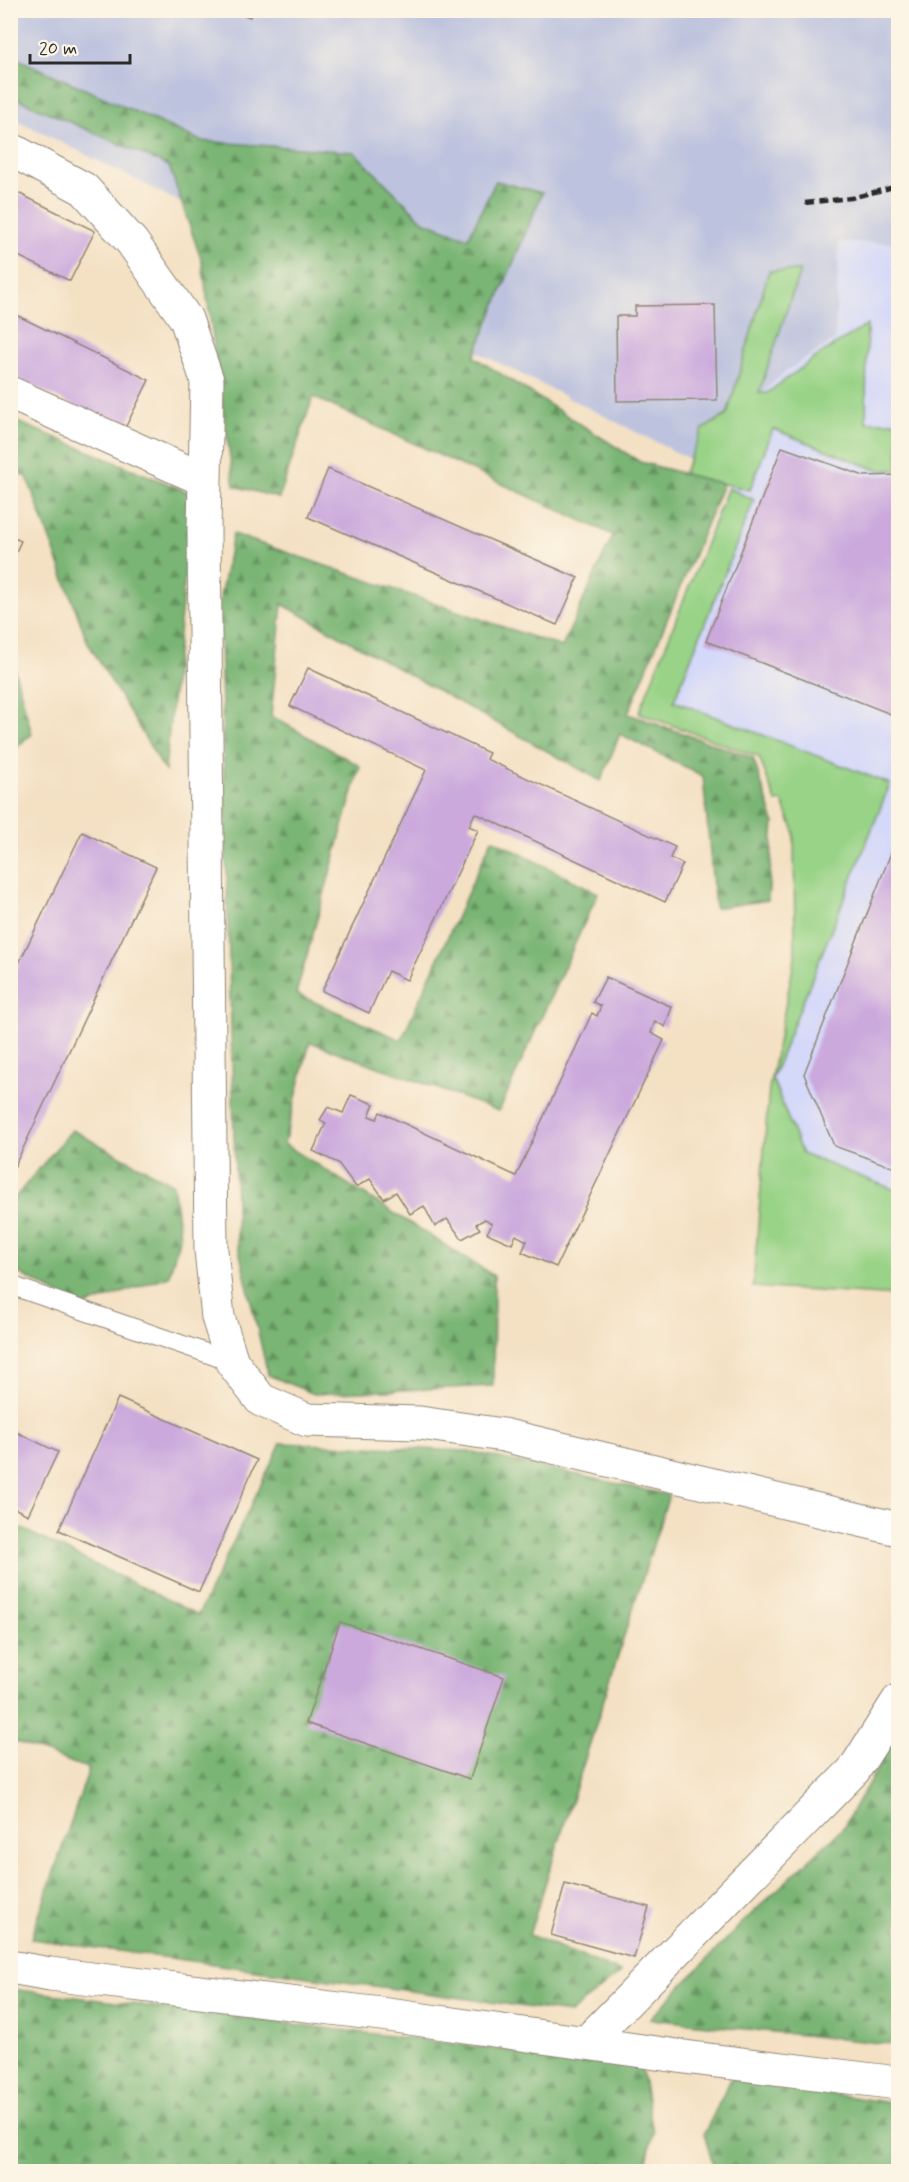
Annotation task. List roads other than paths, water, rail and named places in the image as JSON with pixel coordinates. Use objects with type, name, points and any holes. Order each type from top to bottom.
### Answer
[{"type":"street","points":[[10,149],[84,189],[132,242],[186,319],[207,381],[205,480],[211,1250],[218,1317],[231,1362],[261,1400],[307,1420],[420,1423],[503,1435],[898,1529]]},
{"type":"street","points":[[10,393],[205,480]]},
{"type":"street","points":[[586,2043],[854,1770],[898,1701]]},
{"type":"street","points":[[10,1967],[50,1974],[381,2014],[692,2058],[898,2083]]},
{"type":"lane","points":[[10,1285],[231,1362]]},
{"type":"railway","points":[[805,203],[851,198],[898,186]]}]
